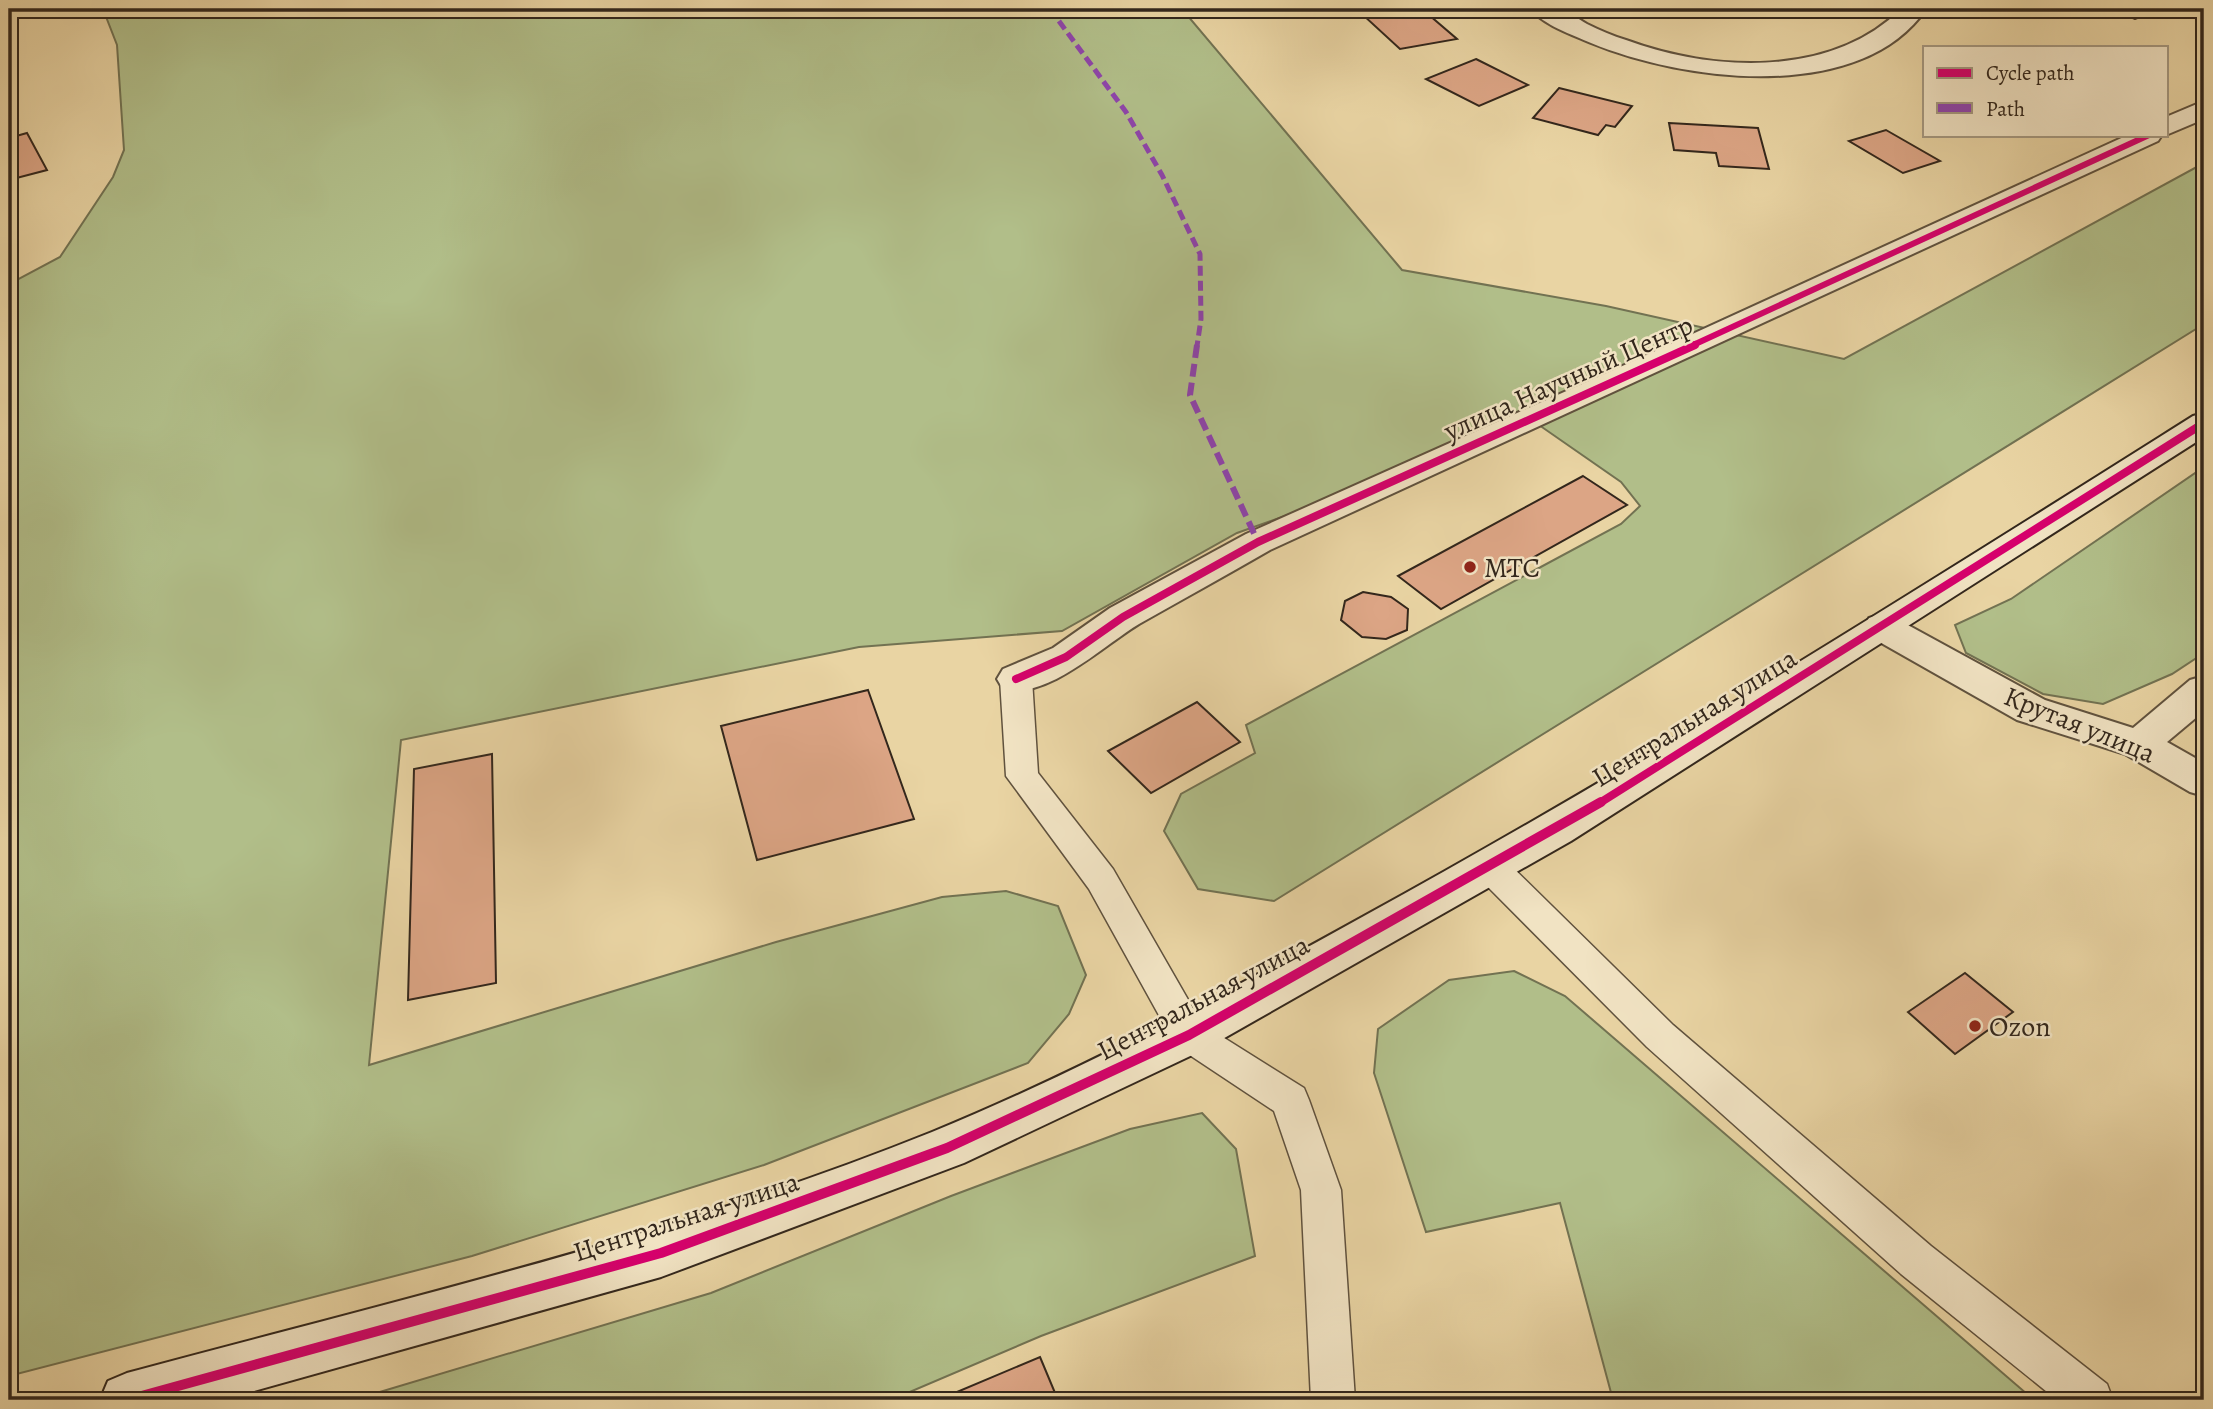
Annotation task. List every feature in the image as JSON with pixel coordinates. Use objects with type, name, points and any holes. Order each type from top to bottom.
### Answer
[{"type":"street","points":[[1543,9],[1608,44],[1657,60],[1712,67],[1763,68],[1808,64],[1844,56],[1881,40],[1914,9]]},
{"type":"street","points":[[2168,126],[2204,109]]},
{"type":"street","name":"улица Научный Центр","points":[[1016,679],[1066,657],[1123,617],[1258,542],[1640,370],[2147,136]]},
{"type":"street","name":"Центральная улица","points":[[127,1400],[660,1253],[947,1148],[1189,1035],[1556,830],[2204,423]]},
{"type":"street","name":"Крутая улица","points":[[1882,627],[2031,710],[2138,744],[2204,781]]},
{"type":"street","points":[[2138,744],[2204,690]]},
{"type":"lane","points":[[1016,679],[1022,776],[1101,879],[1189,1035],[1290,1100],[1321,1190],[1333,1400]]},
{"type":"lane","points":[[1490,867],[1660,1036],[1916,1260],[2091,1400]]},
{"type":"green space","points":[[103,9],[1182,9],[1402,270],[1606,306],[1844,359],[2204,163],[2204,324],[1274,901],[1198,889],[1164,831],[1181,794],[1255,753],[1246,725],[1621,524],[1640,506],[1621,482],[1539,425],[1237,533],[1062,631],[859,647],[401,740],[369,1065],[776,942],[942,897],[1006,891],[1058,906],[1086,975],[1069,1014],[1028,1063],[764,1165],[472,1256],[9,1376],[9,284],[60,257],[113,177],[124,150],[117,45]]},
{"type":"green space","points":[[2204,467],[2204,653],[2172,674],[2103,704],[2043,694],[1966,653],[1955,625],[2011,599]]},
{"type":"green space","points":[[1514,971],[1565,996],[2034,1400],[1613,1400],[1560,1203],[1426,1232],[1374,1073],[1378,1029],[1449,980]]},
{"type":"green space","points":[[1202,1113],[1236,1149],[1255,1256],[1041,1336],[891,1400],[353,1400],[711,1293],[951,1196],[1130,1129]]},
{"type":"building","points":[[1400,9],[1422,9],[1457,39],[1400,49],[1363,15]]},
{"type":"building","points":[[2109,9],[2162,9],[2135,19]]},
{"type":"building","points":[[1476,59],[1528,85],[1479,106],[1426,79]]},
{"type":"building","points":[[1559,88],[1632,106],[1615,127],[1606,125],[1598,135],[1533,118]]},
{"type":"building","points":[[1669,123],[1758,128],[1769,169],[1719,166],[1716,153],[1674,150]]},
{"type":"building","points":[[1886,130],[1940,161],[1903,173],[1849,141]]},
{"type":"building","points":[[27,133],[47,170],[9,180],[9,138]]},
{"type":"building","points":[[1583,476],[1627,505],[1441,609],[1398,576]]},
{"type":"building","points":[[1363,592],[1391,597],[1408,609],[1407,630],[1386,639],[1362,637],[1341,620],[1345,601]]},
{"type":"building","points":[[868,690],[914,819],[757,860],[721,726]]},
{"type":"building","points":[[1197,702],[1240,742],[1151,793],[1108,751]]},
{"type":"building","points":[[492,754],[496,983],[408,1000],[414,769]]},
{"type":"building","points":[[1965,973],[2013,1012],[1955,1054],[1908,1012]]},
{"type":"building","points":[[1040,1357],[1058,1400],[938,1400]]},
{"type":"marked path","points":[[1050,9],[1126,112],[1162,175],[1200,254],[1201,319],[1190,395],[1258,542]]},
{"type":"cycle path","points":[[1016,679],[1066,657],[1123,617],[1258,542],[1640,370],[2147,136]]},
{"type":"cycle path","points":[[127,1400],[661,1253],[947,1148],[1189,1035],[1556,830],[1965,576],[2204,423]]},
{"type":"place","name":"МТС","points":[[1470,567]]},
{"type":"place","name":"Ozon","points":[[1975,1026]]}]
